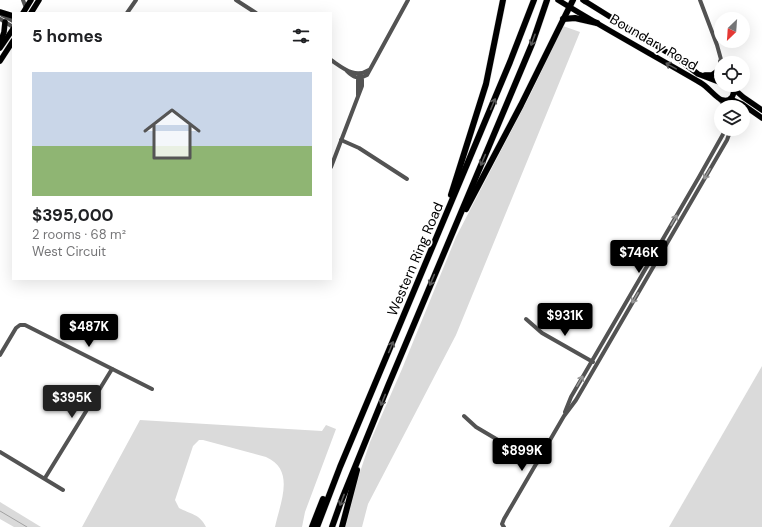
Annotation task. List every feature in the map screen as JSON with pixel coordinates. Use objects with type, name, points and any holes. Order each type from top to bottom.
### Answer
[{"type":"highway","points":[[445,218],[457,173],[482,96],[502,0]]},
{"type":"highway","points":[[447,244],[521,105],[573,0]]},
{"type":"highway","name":"Western Ring Road","points":[[317,527],[361,416],[510,62],[533,1]]},
{"type":"highway","name":"Western Ring Road","points":[[332,527],[342,499],[447,244],[532,44],[547,2]]},
{"type":"highway","points":[[563,19],[575,18],[597,23]]},
{"type":"highway","points":[[312,527],[361,416]]},
{"type":"highway","points":[[342,527],[367,438]]},
{"type":"main road","points":[[24,11],[31,0]]},
{"type":"main road","points":[[32,12],[39,0]]},
{"type":"main road","name":"Boundary Road","points":[[558,0],[703,84],[720,100]]},
{"type":"main road","name":"Boundary Road","points":[[584,0],[681,61],[698,74],[714,80]]},
{"type":"main road","points":[[0,13],[12,16]]},
{"type":"main road","points":[[0,44],[4,32],[2,21]]},
{"type":"main road","points":[[0,48],[12,30]]},
{"type":"main road","points":[[0,61],[12,43]]},
{"type":"main road","points":[[698,74],[712,75],[714,74]]},
{"type":"main road","points":[[724,100],[730,99],[734,92]]},
{"type":"main road","points":[[738,92],[762,110]]},
{"type":"main road","points":[[750,110],[762,118]]},
{"type":"street","points":[[23,0],[24,11]]},
{"type":"street","points":[[128,12],[136,0]]},
{"type":"street","points":[[236,0],[254,12]]},
{"type":"street","points":[[360,76],[369,70],[408,0]]},
{"type":"street","points":[[700,0],[720,56]]},
{"type":"street","points":[[0,13],[12,20]]},
{"type":"street","points":[[2,21],[12,27]]},
{"type":"street","points":[[332,61],[347,71],[360,76]]},
{"type":"street","points":[[332,165],[362,86],[360,76]]},
{"type":"street","points":[[564,416],[571,397],[722,136]]},
{"type":"street","points":[[504,527],[502,524],[504,519],[536,463],[564,416],[576,400],[728,136]]},
{"type":"street","points":[[342,140],[359,148],[408,179]]},
{"type":"street","points":[[696,183],[700,185]]},
{"type":"street","points":[[526,319],[542,333],[596,364]]},
{"type":"street","points":[[0,354],[16,328],[22,325],[32,327],[152,389]]},
{"type":"street","points":[[44,478],[112,369]]},
{"type":"street","points":[[464,416],[476,428],[536,463]]},
{"type":"street","points":[[0,452],[63,490]]},
{"type":"shaded area","points":[[563,26],[580,32],[456,335],[368,504],[362,527],[345,527],[355,487],[370,442],[402,369],[456,237],[531,93]]},
{"type":"shaded area","points":[[762,366],[762,527],[669,527]]},
{"type":"shaded area","points":[[140,420],[322,431],[326,425],[336,429],[305,512],[302,527],[275,527],[284,488],[281,470],[275,463],[266,457],[199,440],[193,446],[175,500],[179,508],[201,519],[206,527],[82,527]]},
{"type":"shaded area","points":[[0,502],[41,527],[14,527],[0,519]]},
{"type":"waterway","points":[[0,511],[27,527]]}]
